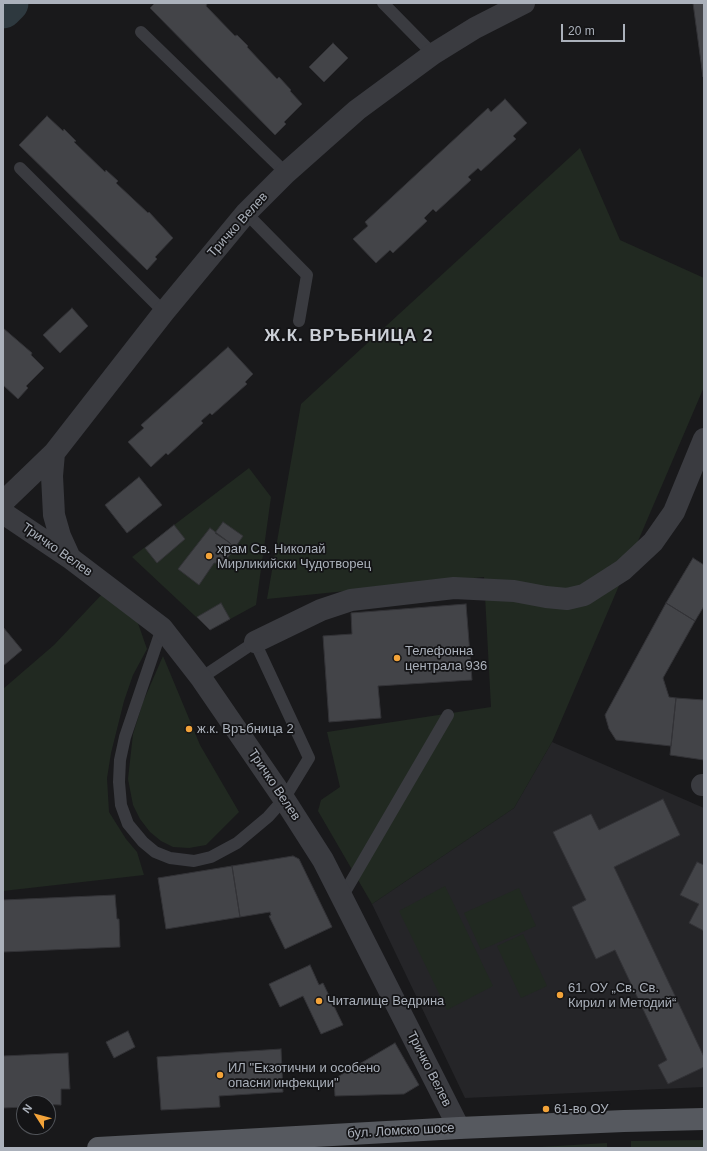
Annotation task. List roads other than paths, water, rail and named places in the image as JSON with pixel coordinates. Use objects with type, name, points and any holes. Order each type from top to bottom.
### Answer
[{"type":"main road","name":"бул. Ломско шосе","points":[[98,1148],[459,1128],[704,1119]]},
{"type":"street","name":"Тричко Велев","points":[[3,502],[54,453],[164,312],[246,213],[286,173],[357,110],[433,54],[475,28],[524,3]]},
{"type":"street","points":[[255,642],[321,610],[351,600],[454,588],[514,591],[567,599],[584,595],[623,570],[653,542],[674,512],[704,439]]},
{"type":"street","points":[[54,453],[52,476],[54,515],[60,536],[70,558]]},
{"type":"street","name":"Тричко Велев","points":[[3,513],[70,558],[162,628],[201,678],[284,799],[323,860],[459,1128]]},
{"type":"lane","points":[[383,3],[433,54]]},
{"type":"lane","points":[[141,32],[286,173]]},
{"type":"lane","points":[[20,168],[164,312]]},
{"type":"lane","points":[[246,213],[307,275],[299,321]]},
{"type":"lane","points":[[162,628],[125,737],[120,760],[119,782],[121,805],[128,824],[143,842],[155,852],[170,858],[194,861],[211,857],[237,843],[268,817],[284,799],[309,758],[255,642],[201,678]]},
{"type":"lane","points":[[342,897],[448,715]]},
{"type":"waterway","points":[[3,9],[9,3]]},
{"type":"place","name":"храм Св. Николай Мирликийски Чудотворец","points":[[209,556]]},
{"type":"place","name":"Телефонна централа 936","points":[[397,658]]},
{"type":"place","name":"ж.к. Връбница 2","points":[[189,729]]},
{"type":"place","name":"61. ОУ „Св. Св. Кирил и Методий“","points":[[560,995]]},
{"type":"place","name":"Читалище Ведрина","points":[[319,1001]]},
{"type":"place","name":"ИЛ \"Екзотични и особено опасни инфекции\"","points":[[220,1075]]},
{"type":"place","name":"61-во ОУ","points":[[546,1109]]},
{"type":"district","name":"Ж.К. ВРЪБНИЦА 2","points":[[349,336]]}]
